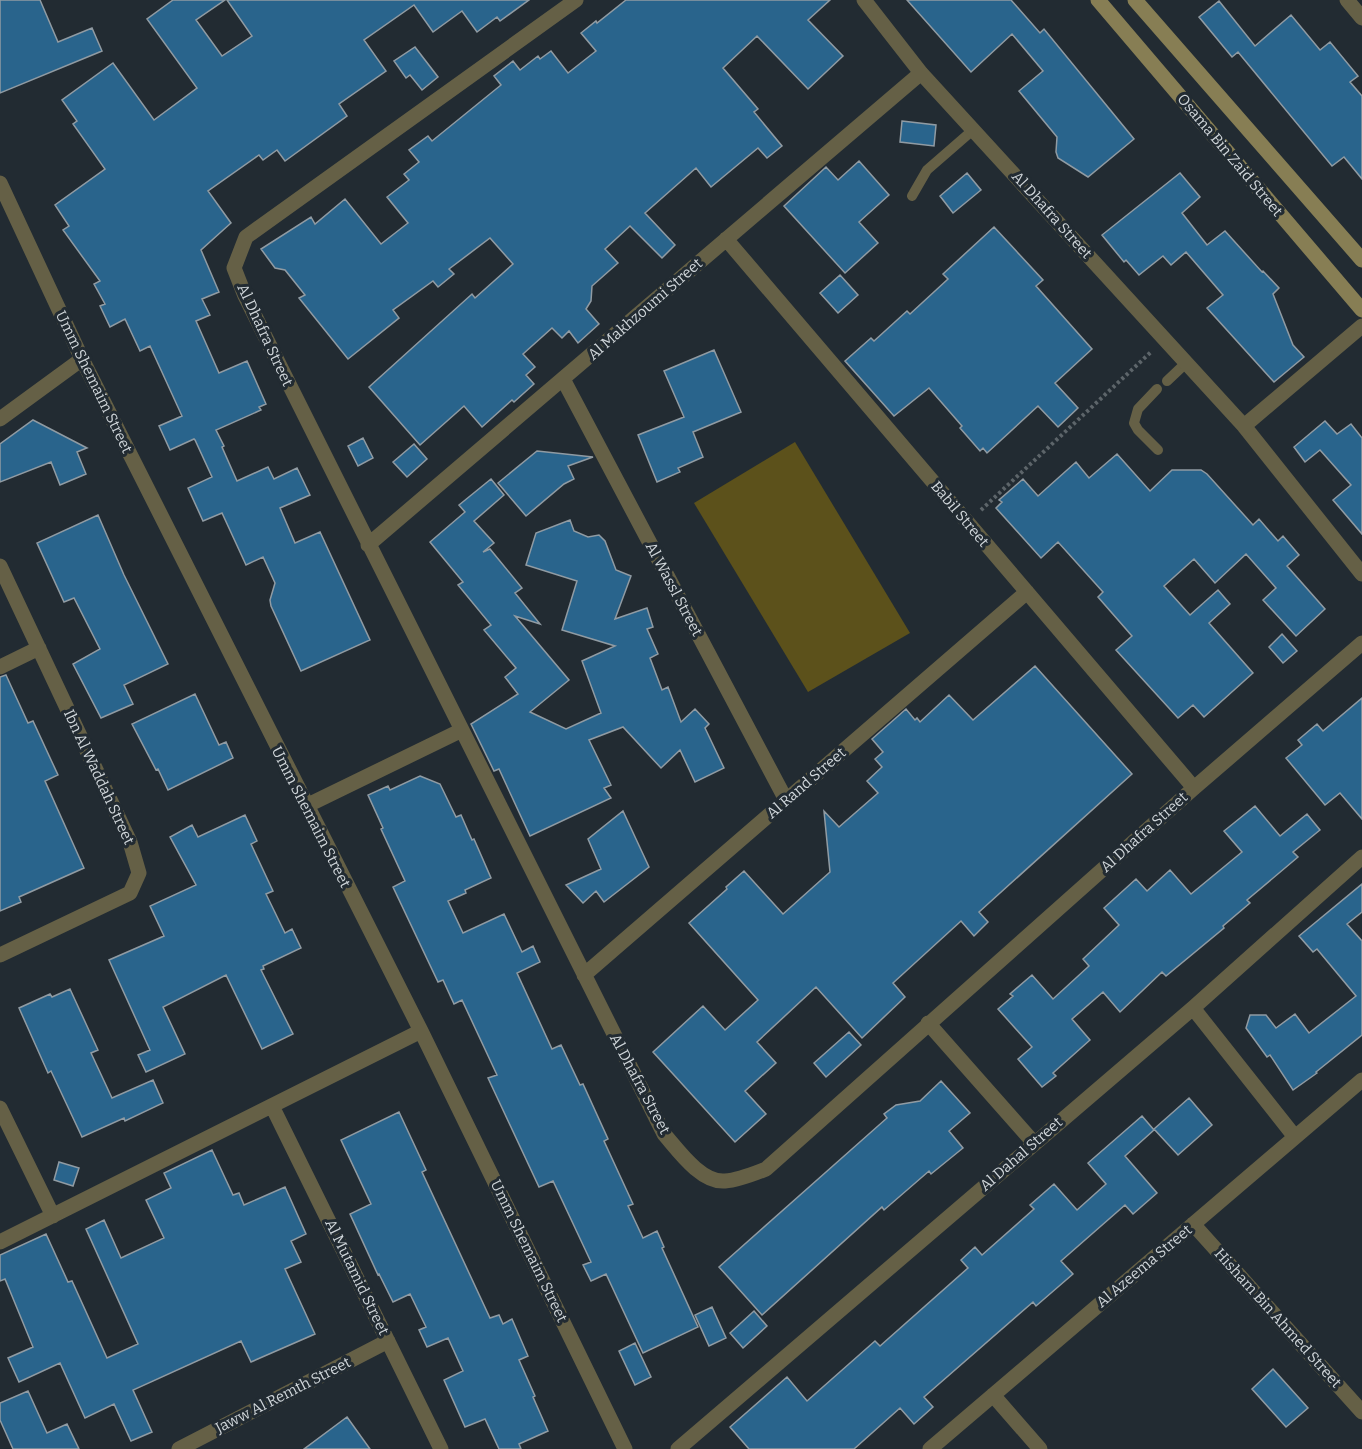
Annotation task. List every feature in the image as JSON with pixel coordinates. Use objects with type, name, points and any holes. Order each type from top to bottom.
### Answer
[{"type":"street","name":"Al Dhafra Street","points":[[576,0],[246,237],[234,268],[245,296],[368,545],[664,1134],[693,1167],[711,1178],[724,1182],[766,1169],[1194,788],[1362,643]]},
{"type":"street","name":"Al Dhafra Street","points":[[864,0],[921,73],[1244,426],[1362,574]]},
{"type":"street","name":"Osama Bin Zaid Street","points":[[1135,0],[1362,260]]},
{"type":"street","points":[[1347,0],[1362,18]]},
{"type":"street","name":"Osama Bin Zaid Street","points":[[1101,1],[1362,310]]},
{"type":"street","name":"Al Makhzoumi Street","points":[[368,545],[921,73]]},
{"type":"street","name":"Umm Shemaim Street","points":[[0,183],[82,359],[421,1031],[625,1449]]},
{"type":"street","name":"Babil Street","points":[[726,239],[1194,788]]},
{"type":"street","points":[[1244,426],[1362,326]]},
{"type":"street","points":[[0,419],[82,359]]},
{"type":"street","name":"Al Wassl Street","points":[[563,379],[786,800]]},
{"type":"street","name":"Ibn Al Waddah Street","points":[[0,566],[130,842],[138,873],[130,893],[0,955]]},
{"type":"street","name":"Al Rand Street","points":[[584,975],[1027,592]]},
{"type":"street","points":[[0,667],[39,648]]},
{"type":"street","points":[[306,806],[462,730]]},
{"type":"street","name":"Al Dahal Street","points":[[678,1449],[1192,1008],[1362,857]]},
{"type":"street","points":[[1192,1008],[1295,1137]]},
{"type":"street","points":[[928,1023],[1034,1143]]},
{"type":"street","points":[[0,1242],[421,1031]]},
{"type":"street","name":"Al Azeema Street","points":[[930,1449],[1362,1080]]},
{"type":"street","name":"Al Mutamid Street","points":[[272,1106],[441,1449]]},
{"type":"street","points":[[0,1107],[52,1216]]},
{"type":"street","name":"Hisham Bin Ahmed Street","points":[[1193,1224],[1362,1412]]},
{"type":"street","name":"Jaww Al Remth Street","points":[[179,1449],[388,1341]]},
{"type":"street","points":[[993,1395],[1040,1449]]},
{"type":"lane","points":[[912,196],[927,170],[974,130]]},
{"type":"lane","points":[[1167,381],[1186,363]]},
{"type":"lane","points":[[1157,389],[1138,409],[1134,423],[1158,450]]},
{"type":"path","points":[[967,522],[1165,339]]},
{"type":"shaded area","points":[[795,442],[910,633],[808,692],[694,503]]},
{"type":"building","points":[[0,0],[40,0],[58,42],[92,28],[102,51],[0,93]]},
{"type":"building","points":[[173,0],[225,0],[196,20],[222,56],[252,36],[227,0],[529,0],[500,21],[497,17],[477,32],[462,11],[433,32],[414,5],[364,40],[386,71],[339,104],[347,116],[285,161],[277,150],[263,160],[259,155],[208,191],[231,223],[201,250],[219,292],[202,299],[210,315],[196,321],[219,373],[247,361],[266,404],[259,407],[261,410],[216,430],[224,446],[222,447],[237,481],[268,467],[274,479],[297,468],[310,495],[280,508],[295,543],[320,532],[370,640],[301,671],[271,606],[270,600],[275,583],[263,557],[246,565],[222,513],[203,521],[188,488],[212,477],[195,440],[170,450],[159,426],[182,416],[150,346],[140,351],[125,319],[110,327],[100,306],[105,304],[94,284],[100,281],[63,230],[69,226],[55,205],[105,169],[73,124],[77,121],[62,100],[113,63],[154,120],[197,88],[147,19]]},
{"type":"building","points":[[626,0],[830,0],[808,20],[843,56],[808,89],[757,36],[723,68],[758,109],[754,112],[782,146],[767,158],[758,148],[711,187],[696,168],[645,213],[675,245],[662,258],[630,226],[605,249],[618,263],[592,286],[591,301],[586,309],[599,324],[578,343],[569,331],[562,338],[552,328],[523,354],[535,367],[526,375],[534,384],[514,402],[512,400],[482,427],[464,406],[420,445],[369,387],[472,294],[475,298],[513,264],[490,238],[449,269],[454,274],[438,287],[433,281],[393,310],[399,318],[348,359],[299,298],[305,295],[285,270],[275,268],[261,249],[311,217],[315,224],[345,199],[381,244],[408,223],[387,197],[409,180],[404,174],[419,162],[409,150],[428,136],[432,141],[501,85],[494,76],[513,61],[520,70],[538,56],[540,59],[551,51],[568,73],[596,51],[581,33]]},
{"type":"building","points":[[907,0],[1011,0],[1040,33],[1044,29],[1134,139],[1088,177],[1058,158],[1057,137],[1019,91],[1043,71],[1012,34],[971,72]]},
{"type":"building","points":[[1219,1],[1255,46],[1291,15],[1320,50],[1330,42],[1358,76],[1350,82],[1362,96],[1362,179],[1344,157],[1332,166],[1238,52],[1232,57],[1199,17]]},
{"type":"building","points":[[415,47],[438,77],[422,90],[410,75],[406,78],[394,61]]},
{"type":"building","points":[[902,121],[936,125],[934,146],[900,142]]},
{"type":"building","points":[[859,161],[889,195],[859,222],[878,243],[845,273],[784,206],[826,167],[838,180]]},
{"type":"building","points":[[967,173],[981,190],[953,213],[940,196]]},
{"type":"building","points":[[1180,173],[1200,197],[1182,213],[1207,245],[1225,231],[1279,288],[1273,294],[1293,345],[1304,357],[1274,382],[1207,308],[1223,295],[1186,252],[1171,265],[1163,256],[1139,275],[1126,260],[1124,262],[1102,235]]},
{"type":"building","points":[[994,227],[1043,280],[1036,286],[1092,349],[1055,383],[1078,408],[1058,427],[1038,406],[987,453],[983,448],[980,451],[929,388],[894,416],[845,361],[871,338],[874,341],[907,311],[910,314],[948,279],[943,274]]},
{"type":"building","points":[[840,275],[858,295],[838,313],[820,293]]},
{"type":"building","points":[[714,350],[741,412],[693,432],[703,457],[678,468],[680,472],[657,482],[638,435],[684,417],[664,371]]},
{"type":"building","points":[[33,420],[87,448],[77,452],[86,474],[60,485],[51,462],[0,482],[0,444]]},
{"type":"building","points":[[1325,421],[1337,434],[1351,424],[1362,438],[1362,534],[1333,500],[1351,485],[1320,450],[1305,462],[1294,447]]},
{"type":"building","points":[[363,438],[373,458],[358,466],[348,446]]},
{"type":"building","points":[[414,444],[427,459],[407,477],[393,462]]},
{"type":"building","points":[[537,451],[593,457],[568,466],[574,479],[564,484],[526,516],[498,483]]},
{"type":"building","points":[[1117,454],[1150,491],[1172,470],[1201,470],[1207,474],[1253,525],[1259,519],[1278,541],[1283,536],[1299,555],[1287,566],[1325,609],[1296,636],[1263,600],[1276,588],[1246,554],[1215,583],[1194,559],[1164,586],[1190,615],[1218,590],[1230,604],[1209,623],[1253,673],[1204,717],[1193,705],[1178,718],[1116,650],[1132,636],[1098,597],[1103,592],[1058,542],[1041,558],[996,508],[1002,502],[999,500],[1023,479],[1038,496],[1076,462],[1089,478]]},
{"type":"building","points":[[491,479],[504,495],[474,521],[494,543],[483,552],[490,549],[522,588],[515,593],[540,624],[515,616],[569,680],[530,712],[566,729],[601,713],[582,661],[615,646],[562,630],[577,581],[526,565],[536,533],[570,520],[574,531],[588,537],[599,535],[605,541],[616,570],[631,576],[615,619],[647,608],[653,627],[647,629],[658,654],[650,658],[662,690],[668,687],[681,722],[695,709],[709,724],[705,728],[724,768],[695,782],[680,750],[661,768],[623,727],[589,740],[611,785],[604,788],[611,798],[530,836],[499,769],[494,771],[471,724],[518,694],[505,677],[516,668],[484,630],[491,625],[458,585],[463,582],[430,542],[465,512],[459,505]]},
{"type":"building","points":[[98,515],[124,575],[168,664],[124,685],[133,704],[101,718],[73,664],[100,649],[74,598],[64,602],[37,543]]},
{"type":"building","points":[[1282,634],[1297,651],[1283,663],[1269,647]]},
{"type":"building","points":[[1035,666],[1132,774],[979,912],[988,922],[974,936],[961,921],[893,983],[905,997],[862,1038],[816,987],[757,1042],[776,1063],[745,1091],[766,1114],[735,1142],[653,1052],[703,1006],[725,1030],[758,1000],[689,923],[744,871],[783,914],[830,872],[824,811],[839,827],[878,793],[867,781],[882,767],[875,759],[883,752],[872,739],[906,709],[915,720],[917,718],[920,722],[949,695],[973,720]]},
{"type":"building","points":[[6,675],[28,723],[33,721],[58,775],[45,781],[84,868],[19,897],[21,902],[0,911],[0,677]]},
{"type":"building","points":[[195,694],[219,745],[226,742],[233,758],[168,790],[132,724]]},
{"type":"building","points":[[1362,698],[1362,819],[1340,793],[1325,805],[1286,758],[1302,745],[1298,740],[1317,724],[1323,731]]},
{"type":"building","points":[[420,776],[440,784],[456,817],[461,815],[491,878],[448,901],[463,933],[504,914],[522,952],[533,946],[540,962],[517,973],[552,1049],[561,1045],[580,1085],[583,1084],[608,1139],[604,1141],[633,1204],[628,1206],[643,1238],[657,1231],[664,1247],[662,1248],[698,1327],[643,1353],[606,1274],[591,1281],[583,1265],[591,1262],[553,1181],[539,1187],[488,1078],[497,1075],[462,1000],[454,1004],[443,980],[438,982],[393,887],[405,881],[368,795],[388,786],[390,790]]},
{"type":"building","points":[[1255,806],[1280,836],[1307,814],[1320,830],[1293,852],[1298,857],[1247,900],[1250,903],[1223,926],[1224,928],[1166,976],[1162,972],[1120,1012],[1103,992],[1072,1019],[1090,1040],[1053,1073],[1056,1076],[1042,1087],[1018,1059],[1032,1047],[998,1009],[1013,996],[1010,994],[1032,975],[1053,999],[1089,966],[1083,959],[1119,925],[1104,908],[1136,879],[1147,891],[1170,870],[1191,894],[1242,852],[1224,831]]},
{"type":"building","points":[[623,811],[649,867],[604,902],[596,891],[583,903],[566,885],[601,869],[588,839]]},
{"type":"building","points":[[245,815],[257,841],[251,844],[273,891],[266,894],[285,933],[292,929],[301,948],[263,966],[264,969],[261,970],[293,1034],[262,1049],[226,975],[163,1007],[185,1054],[146,1072],[138,1055],[150,1050],[109,960],[164,936],[150,906],[196,885],[170,837],[192,825],[198,837]]},
{"type":"building","points":[[1362,884],[1362,912],[1347,924],[1362,941],[1362,1035],[1293,1090],[1270,1055],[1267,1057],[1246,1028],[1250,1015],[1266,1015],[1276,1028],[1295,1014],[1309,1033],[1356,996],[1317,949],[1313,952],[1299,936]]},
{"type":"building","points":[[70,989],[98,1050],[91,1053],[112,1098],[153,1080],[163,1103],[125,1121],[124,1118],[82,1137],[51,1071],[48,1073],[19,1008],[50,994],[52,997]]},
{"type":"building","points":[[849,1032],[861,1045],[826,1077],[814,1063]]},
{"type":"building","points":[[941,1081],[970,1113],[949,1131],[963,1148],[931,1174],[929,1171],[884,1210],[882,1207],[762,1315],[719,1267],[887,1118],[884,1114],[896,1105],[920,1101]]},
{"type":"building","points":[[1189,1098],[1212,1125],[1178,1155],[1154,1129]]},
{"type":"building","points":[[399,1112],[426,1170],[422,1172],[490,1318],[499,1315],[503,1324],[512,1319],[528,1356],[519,1360],[548,1431],[519,1444],[521,1449],[499,1449],[485,1419],[465,1427],[444,1380],[463,1371],[448,1338],[427,1347],[419,1330],[426,1327],[410,1294],[393,1302],[350,1214],[371,1204],[341,1140]]},
{"type":"building","points":[[1142,1116],[1154,1130],[1125,1156],[1157,1193],[1133,1214],[1125,1205],[1061,1261],[1073,1274],[1036,1306],[1033,1302],[924,1397],[933,1407],[914,1424],[900,1408],[854,1449],[749,1449],[730,1427],[787,1377],[807,1401],[875,1341],[880,1346],[968,1268],[961,1260],[975,1247],[982,1255],[1034,1209],[1030,1205],[1054,1184],[1077,1210],[1106,1184],[1088,1163]]},
{"type":"building","points":[[212,1150],[233,1195],[239,1193],[244,1205],[285,1187],[306,1234],[291,1241],[301,1262],[285,1269],[315,1334],[251,1362],[241,1341],[133,1390],[152,1432],[131,1441],[114,1404],[85,1418],[60,1363],[19,1382],[8,1358],[33,1347],[5,1279],[0,1281],[0,1255],[46,1234],[68,1282],[72,1281],[107,1358],[138,1344],[86,1229],[104,1220],[121,1258],[164,1238],[146,1200],[171,1188],[164,1173]]},
{"type":"building","points":[[59,1162],[79,1168],[73,1186],[54,1180]]},
{"type":"building","points":[[712,1307],[726,1338],[709,1346],[695,1315]]},
{"type":"building","points":[[754,1311],[767,1326],[743,1348],[730,1333]]},
{"type":"building","points":[[635,1343],[651,1377],[635,1385],[619,1351]]},
{"type":"building","points":[[1273,1369],[1308,1408],[1286,1427],[1252,1389]]},
{"type":"building","points":[[28,1391],[47,1433],[67,1424],[79,1449],[13,1449],[0,1420],[0,1403]]},
{"type":"building","points":[[347,1417],[370,1449],[304,1449]]}]
